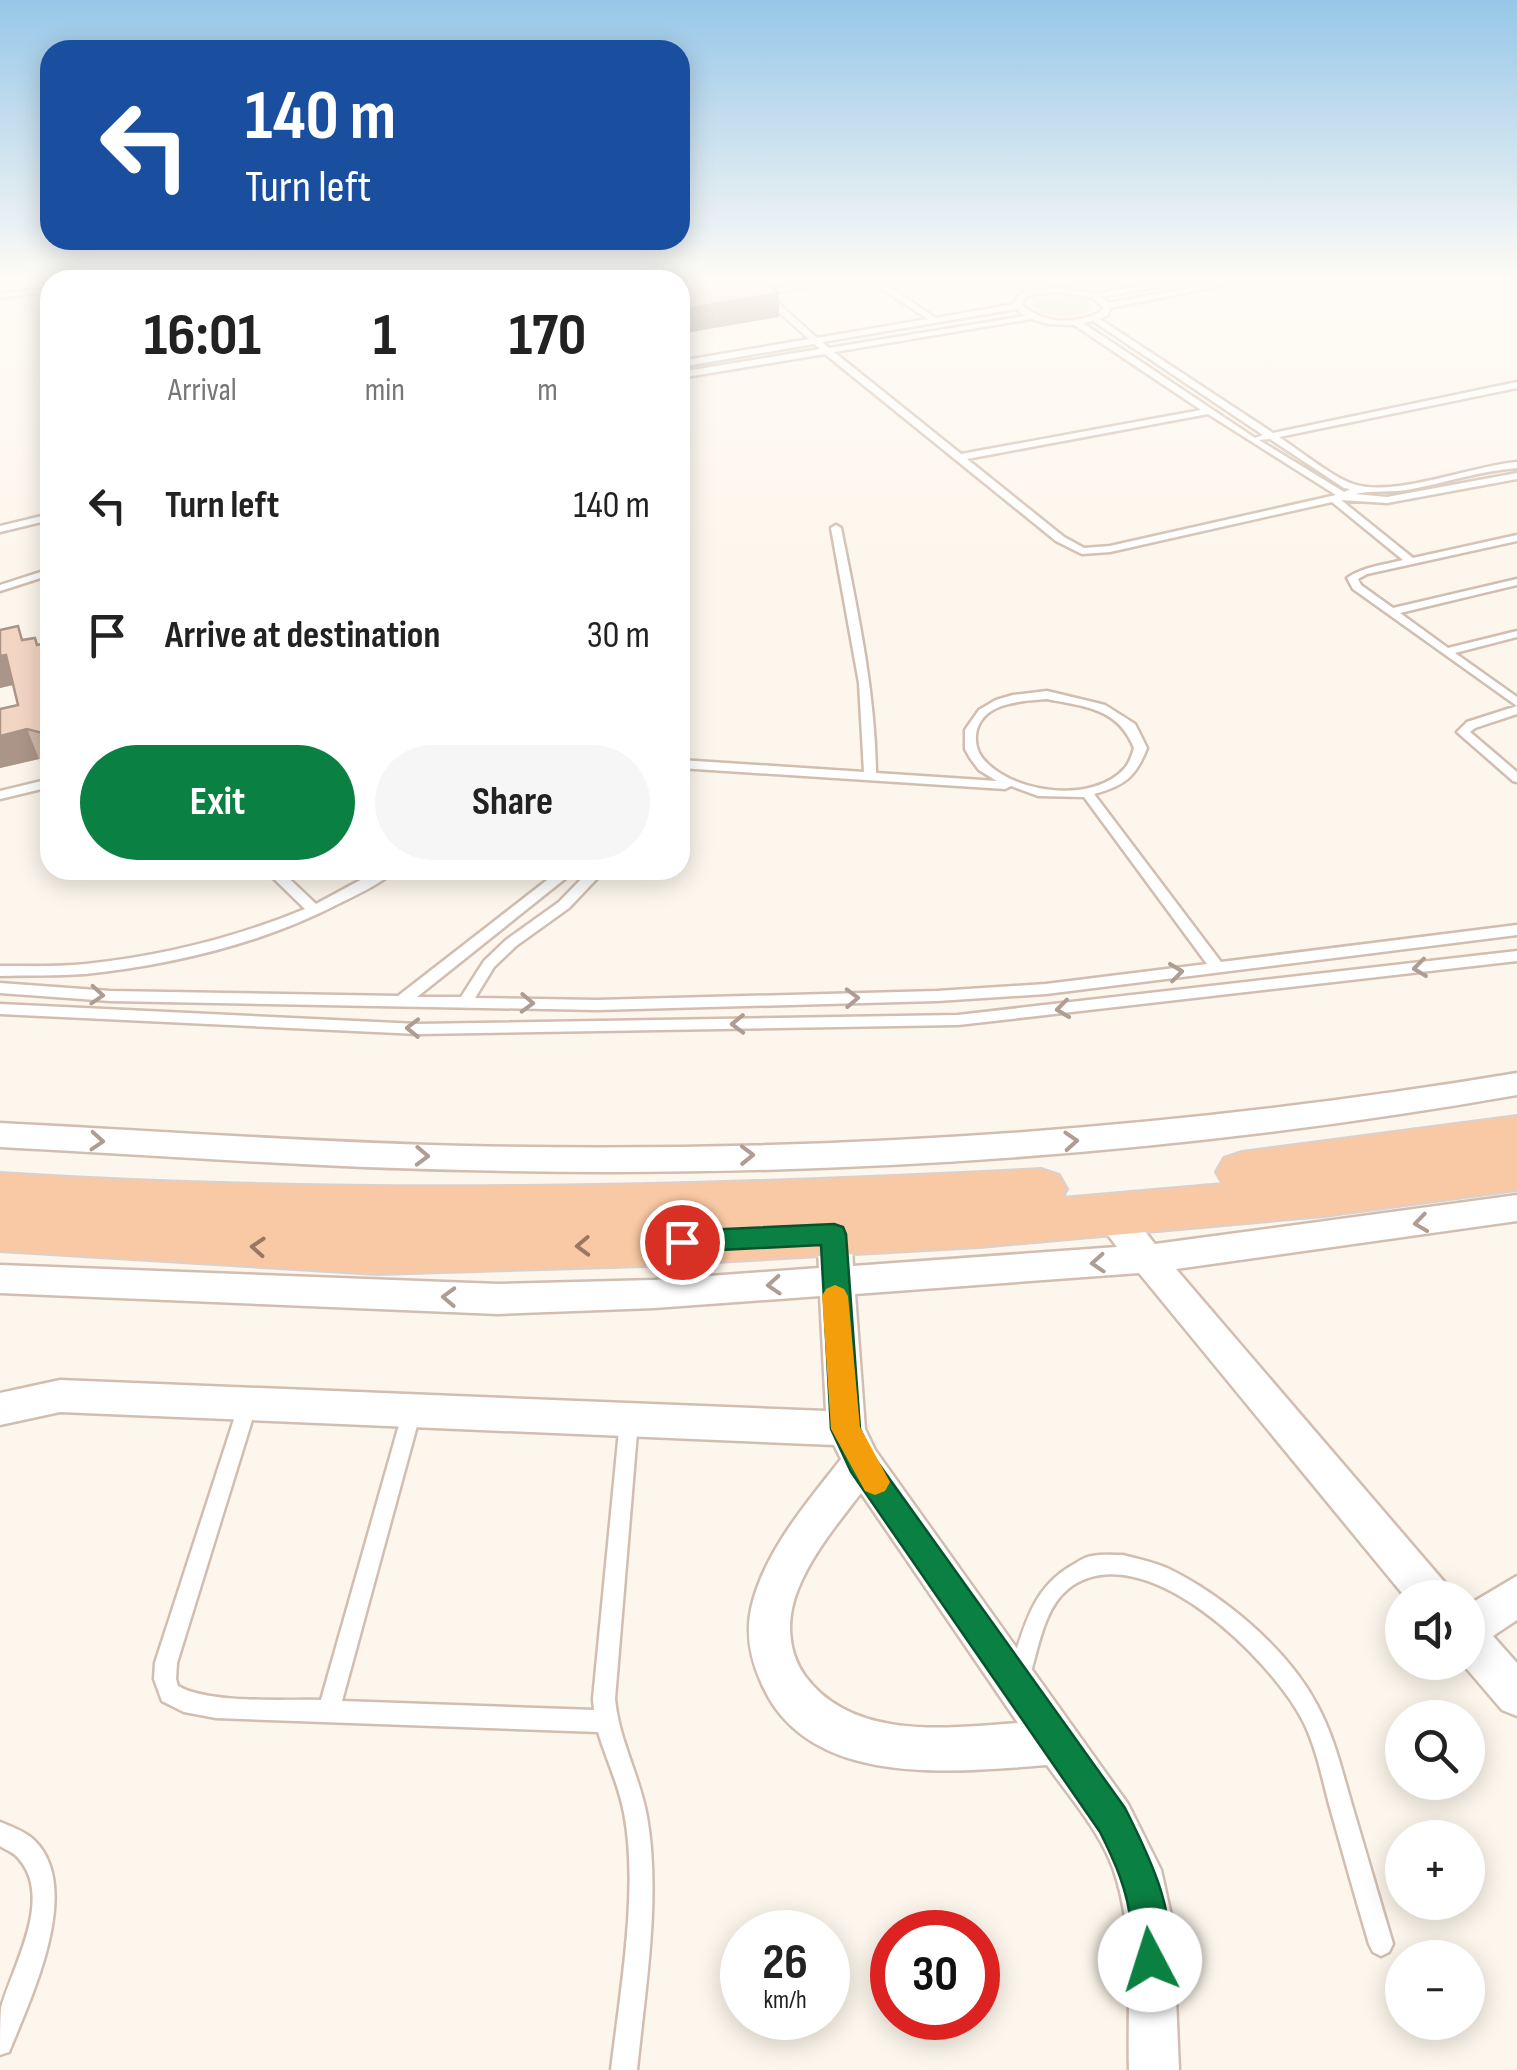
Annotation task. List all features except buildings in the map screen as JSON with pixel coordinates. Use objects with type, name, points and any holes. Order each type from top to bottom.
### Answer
[{"type":"highway","points":[[0,1193],[334,1209],[651,1208],[1115,1185],[1517,1135]]},
{"type":"highway","points":[[0,1230],[376,1252],[834,1257],[1110,1215],[1324,1196],[1517,1170]]},
{"type":"street","points":[[0,1135],[254,1151],[535,1159],[830,1154],[1202,1131],[1401,1106],[1517,1084]]},
{"type":"street","points":[[0,1279],[498,1299],[654,1294],[834,1257],[1146,1259],[1517,1208]]},
{"type":"street","points":[[1110,1215],[1417,1580]]},
{"type":"street","points":[[834,1257],[853,1446],[1112,1820],[1138,1870],[1149,1924],[1154,2070]]},
{"type":"street","points":[[0,1409],[60,1396],[412,1410],[628,1420],[853,1446]]},
{"type":"street","points":[[853,1446],[778,1589],[768,1623],[770,1658],[787,1692],[818,1720],[862,1741],[914,1750],[1058,1742]]},
{"type":"street","points":[[1485,1617],[1517,1596]]},
{"type":"street","points":[[1485,1658],[1517,1695]]},
{"type":"lane","points":[[858,376],[1060,540],[1082,551],[1110,549],[1340,498],[1357,490],[1380,491],[1479,469],[1517,466]]},
{"type":"lane","points":[[1158,376],[1340,498],[1410,562]]},
{"type":"lane","points":[[1178,376],[1267,437],[1357,490]]},
{"type":"lane","points":[[1252,440],[1517,385]]},
{"type":"lane","points":[[962,457],[1211,411]]},
{"type":"lane","points":[[1340,498],[1388,500],[1517,476]]},
{"type":"lane","points":[[0,521],[40,515]]},
{"type":"lane","points":[[0,529],[40,516]]},
{"type":"lane","points":[[836,528],[868,693],[870,777]]},
{"type":"lane","points":[[1515,539],[1352,578],[1357,587],[1517,706]]},
{"type":"lane","points":[[0,588],[40,575]]},
{"type":"lane","points":[[1391,612],[1517,582]]},
{"type":"lane","points":[[1446,652],[1517,634]]},
{"type":"lane","points":[[690,765],[1014,785],[1060,794],[1087,793],[1128,777],[1139,764],[1142,748],[1136,732],[1100,706],[1046,695],[997,704],[979,714],[969,728],[968,743],[974,758],[988,772],[1014,785]]},
{"type":"lane","points":[[1517,706],[1471,724],[1463,732],[1517,778]]},
{"type":"lane","points":[[0,796],[40,785]]},
{"type":"lane","points":[[1087,793],[1217,967]]},
{"type":"lane","points":[[282,880],[314,910]]},
{"type":"lane","points":[[0,971],[98,968],[211,947],[314,910],[370,880]]},
{"type":"lane","points":[[403,1000],[557,880]]},
{"type":"lane","points":[[466,1001],[490,964],[511,943],[564,905],[588,880]]},
{"type":"lane","points":[[0,988],[110,996],[597,1005],[936,996],[1046,989],[1517,930]]},
{"type":"lane","points":[[0,1010],[418,1029],[958,1020],[1517,956]]},
{"type":"lane","points":[[248,1404],[169,1652],[165,1679],[170,1693],[216,1707],[604,1721]]},
{"type":"lane","points":[[328,1712],[412,1410]]},
{"type":"lane","points":[[624,2070],[639,1913],[638,1831],[629,1783],[604,1721],[628,1420]]},
{"type":"lane","points":[[1016,1683],[1049,1596],[1063,1580],[1080,1570],[1104,1563],[1130,1565],[1164,1578],[1226,1614],[1263,1649],[1304,1702],[1322,1739],[1380,1944]]},
{"type":"lane","points":[[0,1833],[15,1838],[30,1854],[42,1872],[47,1890],[45,1914],[0,2042]]},
{"type":"slow traffic","points":[[835,1296],[846,1429],[875,1482]]},
{"type":"route","points":[[682,1242],[834,1234],[846,1429],[861,1462],[1112,1820],[1138,1870],[1149,1924],[1150,1960]]}]
